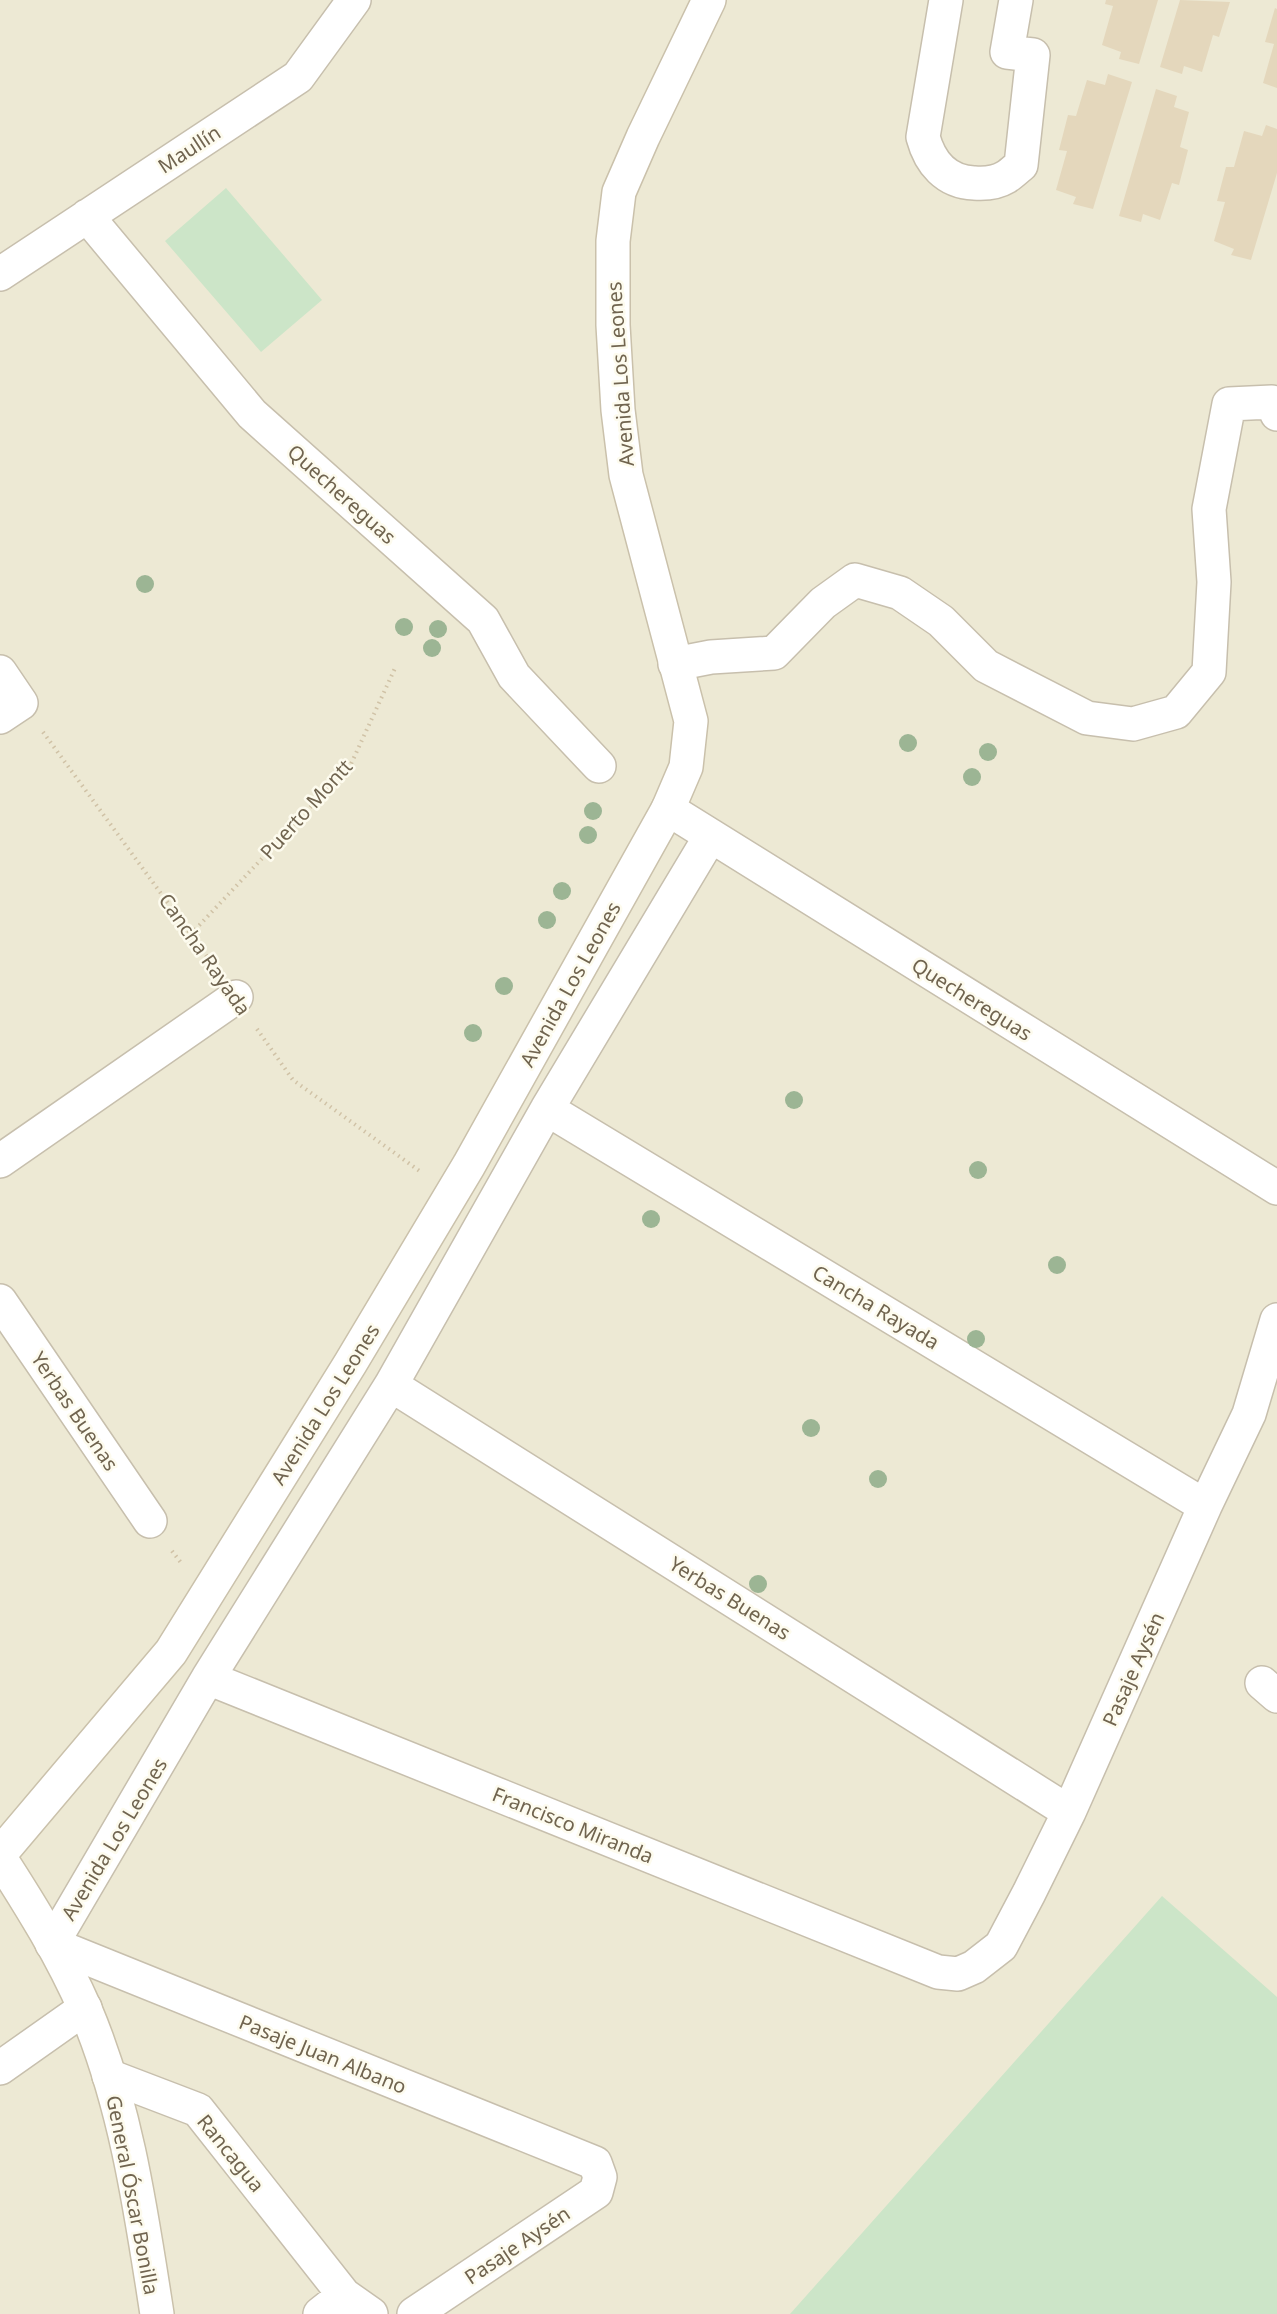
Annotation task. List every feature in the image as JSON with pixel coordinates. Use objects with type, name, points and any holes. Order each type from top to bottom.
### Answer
[{"type":"street","name":"Maullín","points":[[0,274],[298,77],[354,0]]},
{"type":"street","name":"Avenida Los Leones","points":[[0,1856],[171,1652],[351,1364],[451,1194],[668,809],[687,767],[691,721],[626,475],[618,410],[613,325],[613,241],[619,192],[709,0]]},
{"type":"street","points":[[946,0],[923,137],[927,152],[941,172],[962,183],[990,184],[1006,177],[1021,165],[1033,55],[1007,52],[1016,0]]},
{"type":"street","name":"Quechereguas","points":[[87,216],[252,414],[483,620],[514,676],[599,766]]},
{"type":"street","points":[[675,664],[711,657],[774,653],[823,603],[855,580],[900,593],[941,621],[986,666],[1087,718],[1132,723],[1176,712],[1209,672],[1214,582],[1209,509],[1229,404],[1272,402],[1277,414]]},
{"type":"street","points":[[0,672],[10,710]]},
{"type":"street","name":"Quechereguas","points":[[668,809],[1277,1188]]},
{"type":"street","name":"Avenida Los Leones","points":[[52,1944],[208,1678],[391,1384],[547,1109],[710,837]]},
{"type":"street","points":[[0,1161],[236,997]]},
{"type":"street","name":"Cancha Rayada","points":[[547,1109],[1205,1506]]},
{"type":"street","name":"Yerbas Buenas","points":[[0,1301],[150,1521]]},
{"type":"street","name":"Pasaje Aysén","points":[[938,1972],[958,1974],[974,1967],[1001,1946],[1069,1812],[1205,1506],[1249,1414],[1277,1320]]},
{"type":"street","name":"Yerbas Buenas","points":[[391,1384],[1069,1812]]},
{"type":"street","name":"Francisco Miranda","points":[[208,1678],[938,1972]]},
{"type":"street","points":[[0,1856],[52,1944],[85,2008],[110,2076]]},
{"type":"street","name":"Pasaje Juan Albano","points":[[52,1944],[595,2163]]},
{"type":"street","points":[[0,2068],[85,2008]]},
{"type":"street","name":"Rancagua","points":[[110,2076],[198,2110],[332,2304],[371,2314]]},
{"type":"street","name":"General Óscar Bonilla","points":[[110,2076],[141,2216],[157,2314]]},
{"type":"street","name":"Pasaje Aysén","points":[[414,2314],[597,2192],[600,2177],[595,2163]]},
{"type":"path","name":"Puerto Montt","points":[[191,934],[351,764],[396,666]]},
{"type":"path","name":"Cancha Rayada","points":[[10,710],[191,934],[293,1080],[451,1194]]},
{"type":"path","points":[[150,1521],[205,1596]]},
{"type":"shaded area","points":[[0,0],[1277,0],[1277,2314],[0,2314]]},
{"type":"green space","points":[[226,188],[322,300],[261,352],[165,241]]},
{"type":"green space","points":[[1162,1896],[1277,1997],[1277,2314],[790,2314]]},
{"type":"building","points":[[1106,0],[1158,0],[1139,64],[1119,59],[1121,52],[1102,45],[1113,6],[1105,4]]},
{"type":"building","points":[[1180,0],[1230,2],[1219,37],[1213,35],[1202,72],[1184,66],[1182,74],[1160,67]]},
{"type":"building","points":[[1275,8],[1277,9],[1277,88],[1263,83],[1274,44],[1265,42]]},
{"type":"building","points":[[1108,74],[1132,82],[1093,209],[1073,204],[1076,197],[1056,190],[1067,151],[1059,150],[1068,115],[1076,116],[1087,80],[1105,85]]},
{"type":"building","points":[[1156,89],[1177,96],[1174,107],[1189,112],[1180,147],[1188,150],[1179,185],[1172,183],[1160,220],[1143,214],[1141,222],[1119,216]]},
{"type":"building","points":[[1266,125],[1277,129],[1277,173],[1251,260],[1231,255],[1234,249],[1214,241],[1225,202],[1217,201],[1226,167],[1234,167],[1244,131],[1262,136]]}]
